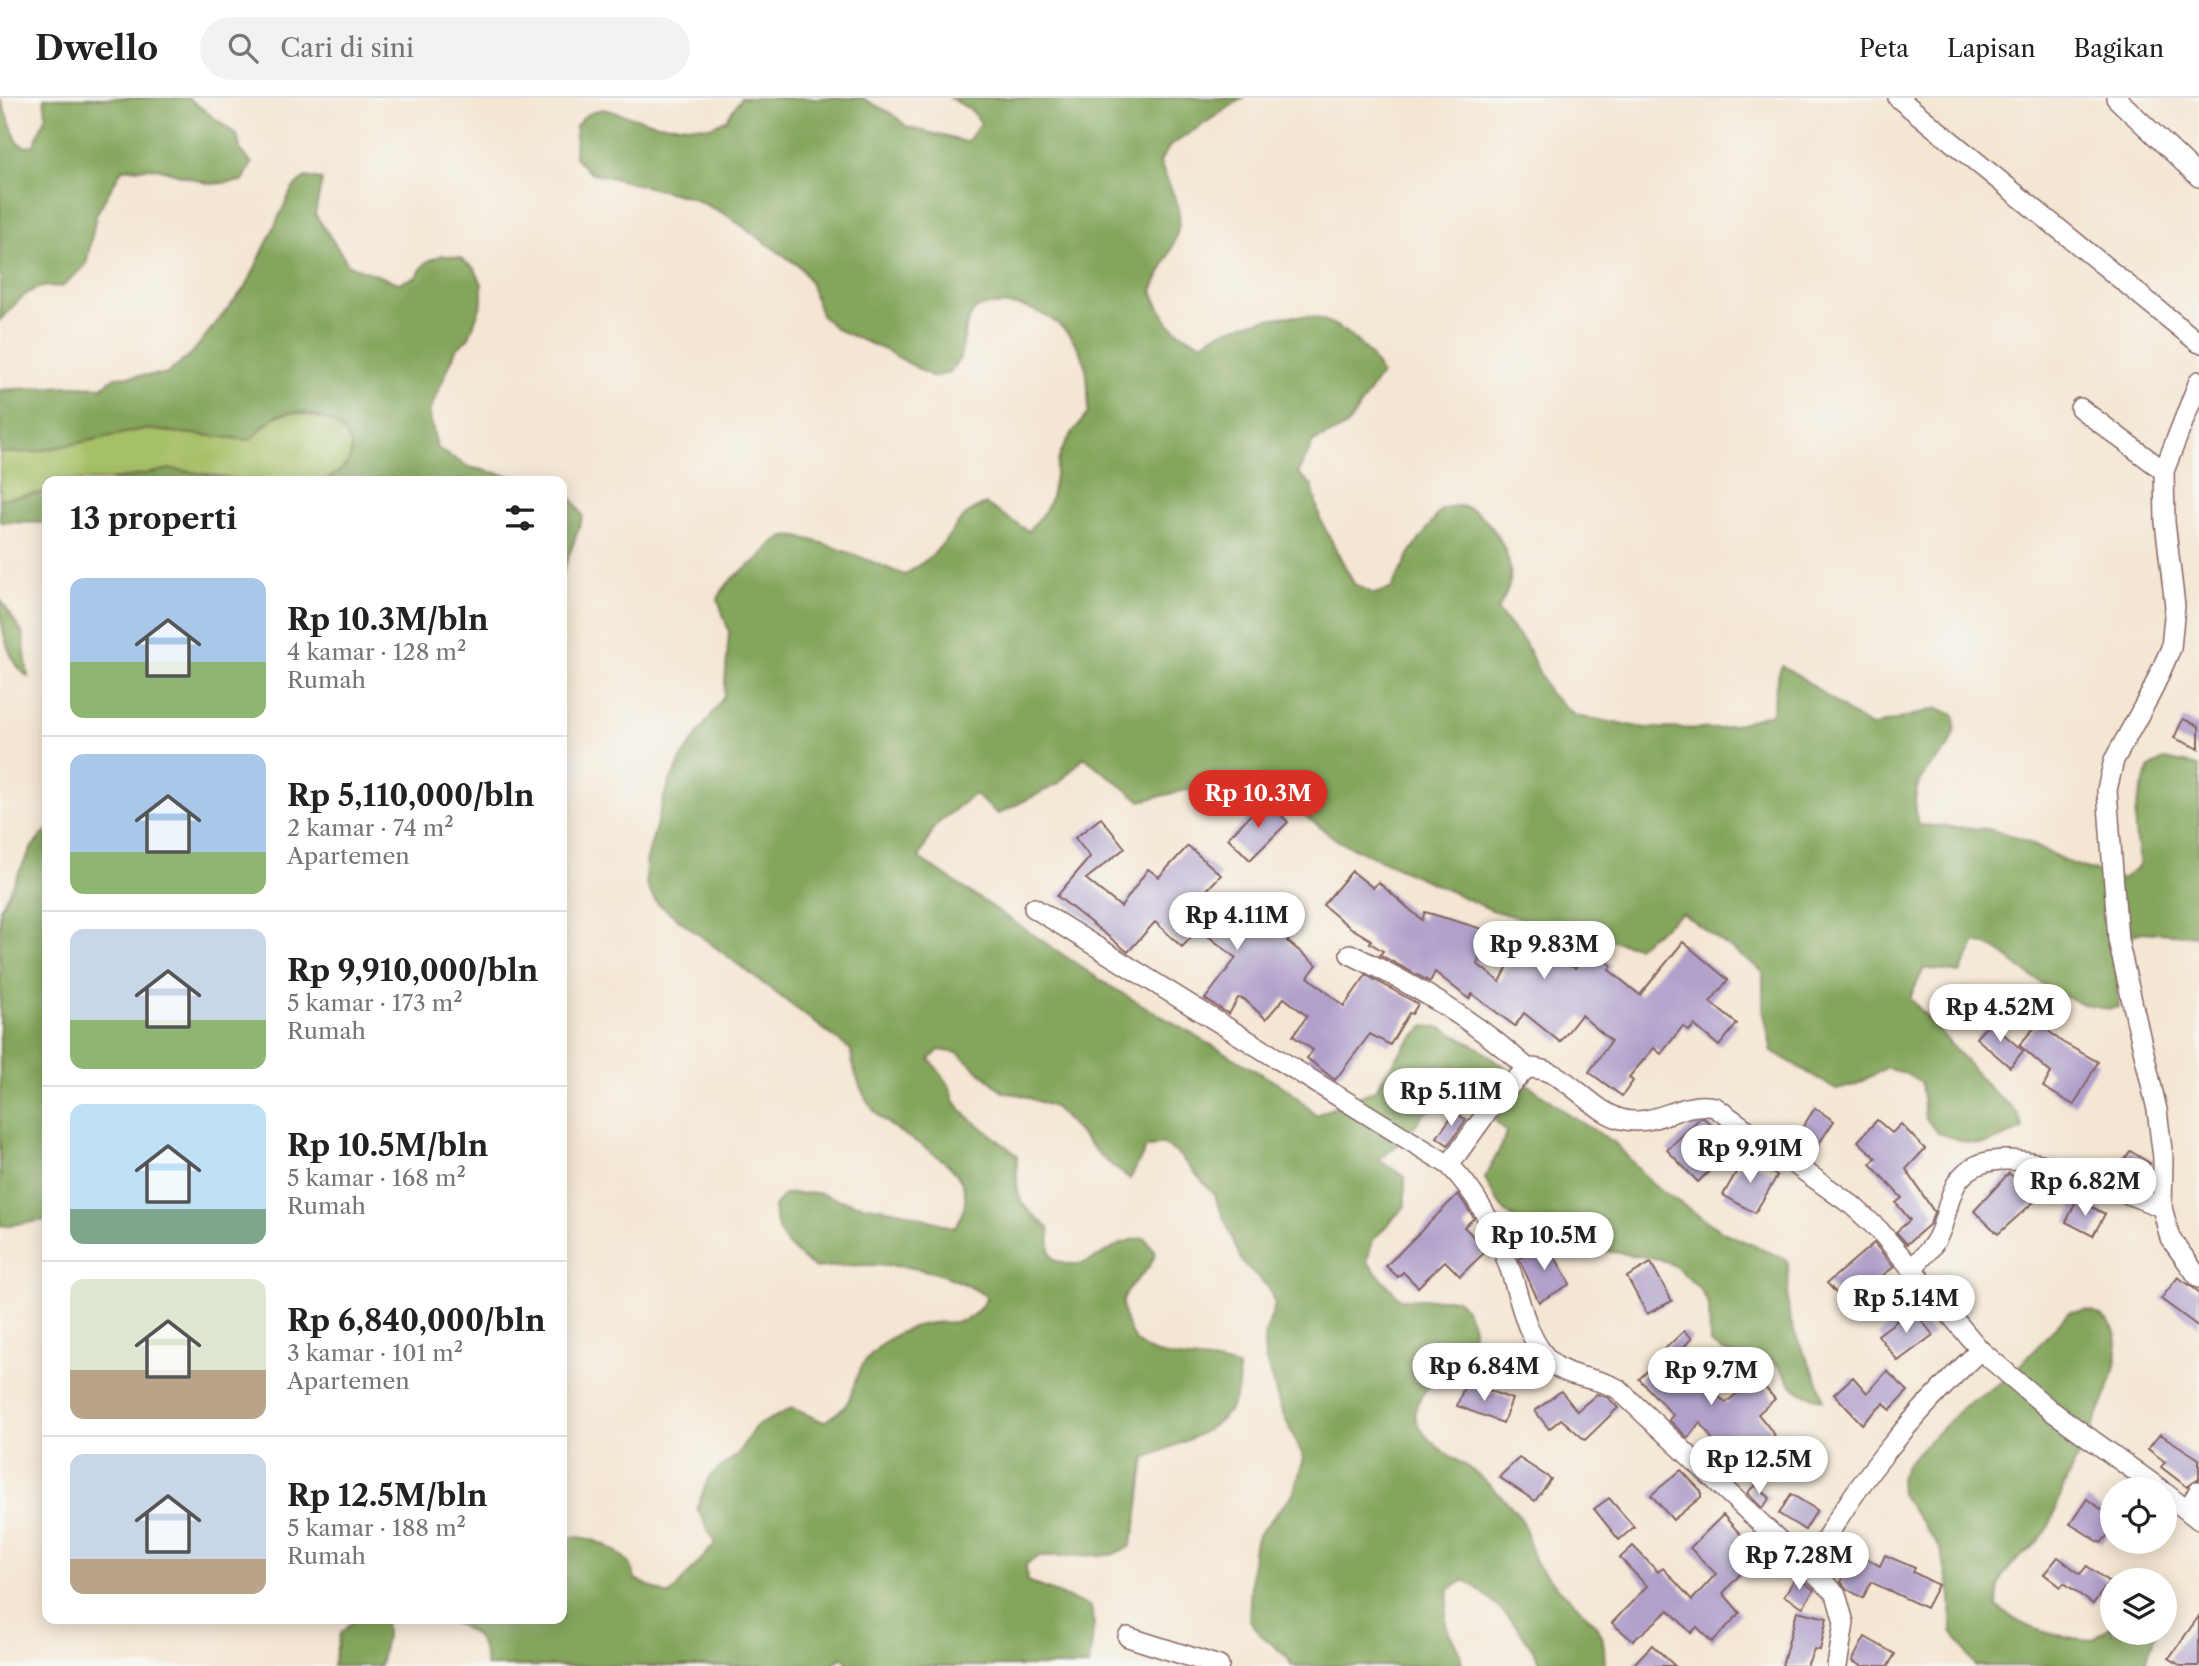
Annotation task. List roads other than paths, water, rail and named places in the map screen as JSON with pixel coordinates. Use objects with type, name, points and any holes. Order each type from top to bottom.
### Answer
[{"type":"street","points":[[1898,98],[2199,343]]},
{"type":"street","points":[[2116,98],[2199,177]]},
{"type":"street","points":[[2199,381],[2164,471],[2165,522],[2173,581],[2175,626],[2171,648],[2151,693],[2114,760],[2107,790],[2118,940],[2157,1110],[2163,1158],[2162,1207],[2170,1238],[2199,1278]]},
{"type":"street","points":[[2080,408],[2164,471]]},
{"type":"street","points":[[1034,908],[1449,1165],[1468,1184],[1485,1213],[1502,1248],[1534,1339],[1544,1354],[1567,1373],[1596,1379],[1618,1389],[1740,1506],[1810,1566],[1836,1594],[1844,1623],[1837,1666]]},
{"type":"street","points":[[1350,954],[1451,1007],[1488,1032],[1527,1068],[1545,1070],[1621,1119],[1640,1121],[1703,1104],[1726,1112],[1853,1206],[1879,1230],[1980,1349],[2049,1409],[2143,1477]]},
{"type":"street","points":[[1449,1165],[1496,1100],[1527,1068]]},
{"type":"street","points":[[1912,1269],[1936,1240],[1959,1179],[1975,1166],[1993,1158],[2025,1160],[2108,1185],[2162,1207]]},
{"type":"street","points":[[1810,1566],[1838,1516],[1866,1475],[1939,1388],[1980,1349]]},
{"type":"street","points":[[2177,1502],[2193,1514],[2199,1491]]},
{"type":"street","points":[[1128,1637],[1219,1666]]}]
